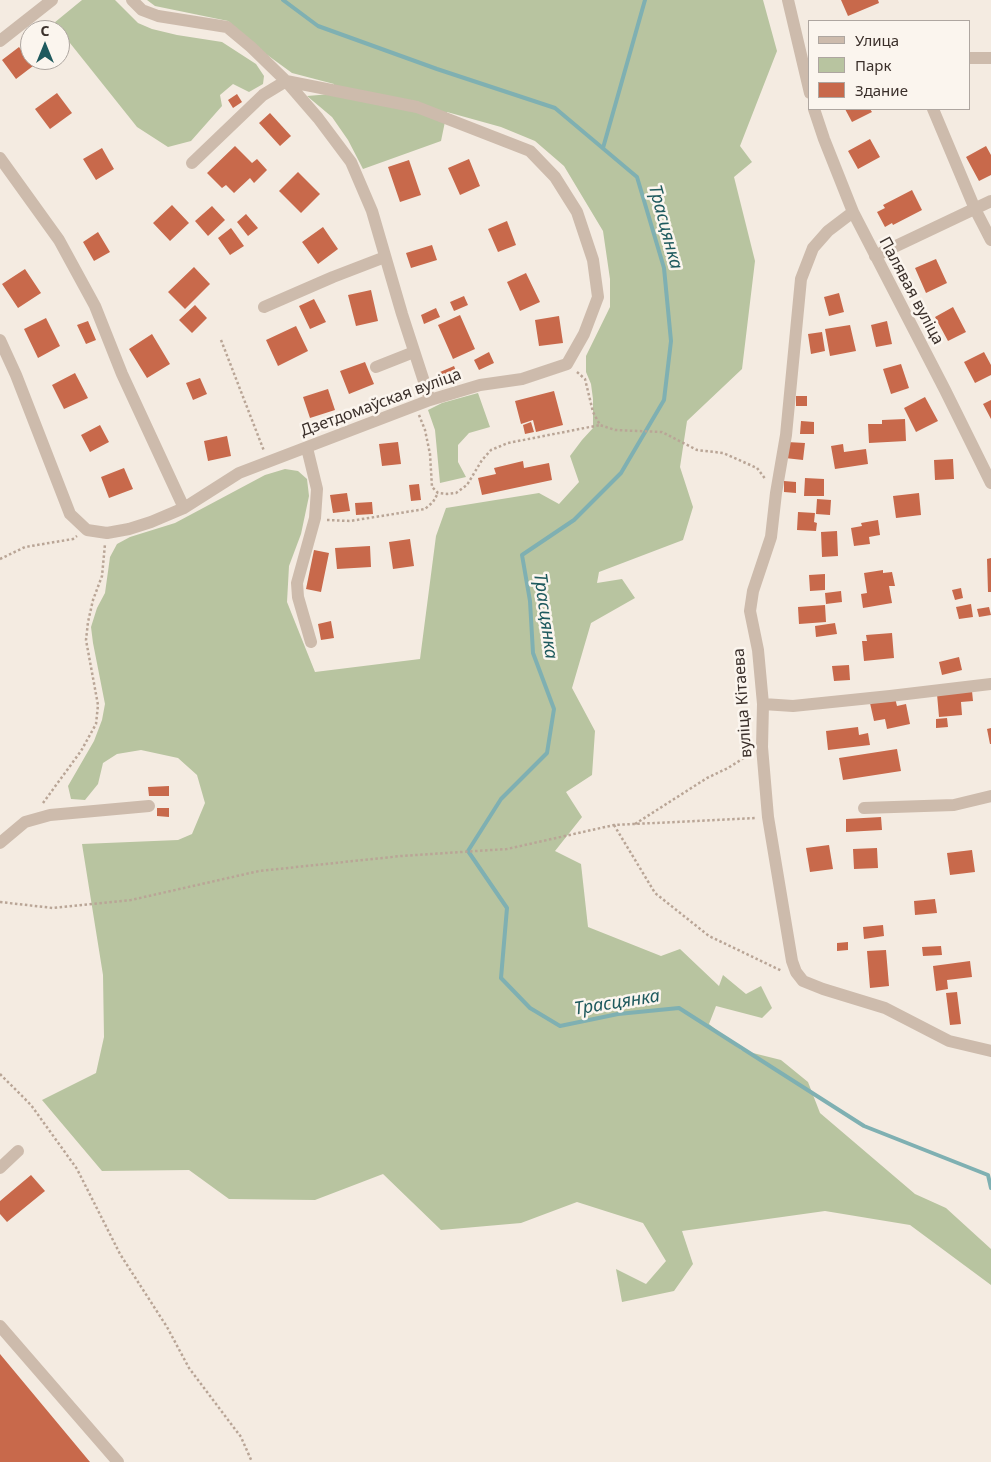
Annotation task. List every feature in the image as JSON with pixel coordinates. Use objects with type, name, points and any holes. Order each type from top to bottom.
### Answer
[{"type":"street","points":[[0,41],[52,0]]},
{"type":"street","points":[[132,0],[142,10],[158,16],[194,20],[227,27],[286,81],[318,118],[351,162],[372,211],[402,314],[430,400]]},
{"type":"street","points":[[788,0],[808,85]]},
{"type":"street","points":[[971,58],[991,58]]},
{"type":"street","points":[[192,163],[263,95],[286,81],[417,107],[530,151],[555,177],[577,212],[593,260],[598,296],[584,334],[567,364]]},
{"type":"street","name":"Палявая вуліца","points":[[814,110],[824,140],[853,212],[991,483]]},
{"type":"street","points":[[933,110],[975,209],[991,240]]},
{"type":"street","points":[[0,158],[60,240],[95,306],[122,374],[184,508]]},
{"type":"street","points":[[874,256],[991,202]]},
{"type":"street","name":"вуліца Кітаева","points":[[803,981],[796,972],[792,961],[768,817],[762,747],[763,704],[758,650],[750,611],[753,592],[771,537],[786,435],[801,279],[813,248],[828,231],[853,212]]},
{"type":"street","points":[[264,307],[333,277],[386,257]]},
{"type":"street","points":[[0,340],[16,375],[70,514],[87,530]]},
{"type":"street","points":[[376,366],[414,352]]},
{"type":"street","name":"Дзетдомаўская вуліца","points":[[87,530],[107,532],[136,527],[151,522],[184,508],[239,473],[430,400],[480,384],[522,379],[567,364]]},
{"type":"street","points":[[307,448],[317,489],[315,518],[297,583],[298,597],[311,642]]},
{"type":"street","points":[[763,704],[793,706],[991,684]]},
{"type":"street","points":[[864,808],[954,805],[991,796]]},
{"type":"street","points":[[0,843],[25,822],[50,815],[149,806]]},
{"type":"street","points":[[803,981],[823,990],[886,1008],[949,1041],[991,1051]]},
{"type":"street","points":[[0,1168],[18,1151]]},
{"type":"street","points":[[0,1326],[118,1462]]},
{"type":"path","points":[[221,340],[268,462]]},
{"type":"path","points":[[567,364],[585,379],[593,412],[600,425]]},
{"type":"path","points":[[416,406],[425,430],[430,454],[432,487],[438,493],[456,493],[467,485],[482,460],[491,450],[508,443],[600,425],[615,430],[662,432],[697,450],[723,452],[757,468],[776,493]]},
{"type":"path","points":[[315,518],[350,522],[425,509],[433,502],[438,493]]},
{"type":"path","points":[[0,559],[25,547],[73,539],[87,530]]},
{"type":"path","points":[[41,806],[81,751],[96,724],[98,705],[86,640],[90,614],[102,576],[107,532]]},
{"type":"path","points":[[634,824],[707,778],[728,768],[762,747]]},
{"type":"path","points":[[0,902],[53,908],[130,900],[259,871],[401,856],[507,849],[614,825],[768,817]]},
{"type":"path","points":[[614,825],[655,893],[709,936],[803,981]]},
{"type":"path","points":[[0,1074],[31,1104],[76,1169],[120,1254],[167,1327],[189,1368],[241,1437],[252,1462]]},
{"type":"green space","points":[[82,0],[115,0],[138,23],[152,29],[222,42],[256,64],[264,76],[263,84],[249,92],[233,84],[220,95],[222,106],[191,141],[168,147],[137,127],[70,43],[70,20],[58,20]]},
{"type":"green space","points":[[147,0],[763,0],[777,51],[740,146],[752,162],[734,177],[755,261],[742,369],[687,421],[680,467],[693,507],[683,540],[599,572],[597,583],[622,579],[635,598],[591,623],[572,688],[595,731],[592,775],[566,792],[582,817],[555,851],[581,864],[588,927],[661,956],[680,949],[719,986],[723,975],[746,994],[761,986],[772,1008],[762,1018],[716,1006],[709,1024],[741,1050],[781,1060],[808,1082],[820,1113],[915,1194],[946,1208],[991,1249],[991,1285],[910,1225],[825,1211],[682,1231],[693,1264],[674,1291],[622,1302],[616,1269],[646,1284],[666,1261],[643,1223],[577,1202],[521,1223],[441,1230],[383,1174],[315,1200],[229,1199],[189,1170],[102,1171],[42,1100],[96,1073],[104,1037],[103,975],[82,844],[178,840],[192,834],[205,803],[197,775],[178,758],[141,750],[117,754],[103,763],[98,784],[85,800],[71,799],[68,786],[94,741],[102,720],[105,704],[91,627],[97,608],[105,593],[110,557],[117,544],[130,537],[175,523],[265,475],[285,469],[298,471],[307,479],[309,496],[301,534],[289,566],[287,602],[315,672],[420,659],[436,536],[446,508],[539,493],[559,504],[579,482],[570,456],[593,428],[593,399],[591,384],[586,372],[586,356],[610,307],[610,279],[603,231],[564,166],[535,141],[501,127],[447,112],[441,141],[363,169],[348,140],[332,117],[307,96],[331,94],[334,84],[292,73],[266,54],[228,21],[155,6]]},
{"type":"green space","points":[[478,393],[490,427],[469,433],[458,445],[458,462],[466,477],[440,483],[435,430],[428,410],[442,403]]},
{"type":"building","points":[[841,0],[878,0],[879,3],[848,16]]},
{"type":"building","points":[[19,47],[20,70],[28,70],[16,79],[2,60]]},
{"type":"building","points":[[57,93],[72,113],[50,129],[35,109]]},
{"type":"building","points":[[237,94],[242,102],[233,108],[228,100]]},
{"type":"building","points":[[846,110],[871,110],[872,112],[852,122]]},
{"type":"building","points":[[270,113],[291,136],[280,146],[259,123]]},
{"type":"building","points":[[870,139],[880,157],[858,169],[848,151]]},
{"type":"building","points":[[235,146],[252,163],[257,159],[267,170],[254,183],[250,178],[234,193],[226,185],[222,188],[207,173]]},
{"type":"building","points":[[986,146],[991,155],[991,175],[979,181],[966,157]]},
{"type":"building","points":[[102,148],[114,169],[96,180],[83,159]]},
{"type":"building","points":[[469,159],[480,186],[460,195],[448,168]]},
{"type":"building","points":[[409,160],[421,195],[400,202],[388,167]]},
{"type":"building","points":[[298,172],[320,194],[301,213],[279,191]]},
{"type":"building","points":[[912,190],[922,210],[893,225],[892,223],[885,227],[877,212],[885,208],[883,205]]},
{"type":"building","points":[[172,205],[189,223],[170,241],[153,223]]},
{"type":"building","points":[[212,206],[225,220],[208,236],[195,221]]},
{"type":"building","points":[[246,214],[258,228],[248,236],[237,222]]},
{"type":"building","points":[[507,221],[516,245],[498,252],[488,229]]},
{"type":"building","points":[[323,227],[338,249],[318,264],[302,242]]},
{"type":"building","points":[[231,228],[244,246],[230,255],[218,238]]},
{"type":"building","points":[[98,232],[110,252],[94,261],[83,242]]},
{"type":"building","points":[[432,245],[437,260],[411,268],[406,253]]},
{"type":"building","points":[[936,259],[947,283],[926,293],[915,268]]},
{"type":"building","points":[[194,267],[210,284],[185,309],[168,292]]},
{"type":"building","points":[[25,269],[41,293],[18,308],[2,284]]},
{"type":"building","points":[[526,273],[540,302],[520,311],[507,282]]},
{"type":"building","points":[[371,290],[378,321],[356,326],[348,295]]},
{"type":"building","points":[[839,293],[844,312],[829,316],[824,297]]},
{"type":"building","points":[[464,296],[468,305],[454,311],[450,302]]},
{"type":"building","points":[[314,299],[326,322],[310,329],[299,306]]},
{"type":"building","points":[[195,305],[207,318],[192,333],[179,320]]},
{"type":"building","points":[[953,307],[966,332],[948,341],[935,317]]},
{"type":"building","points":[[436,308],[440,317],[424,324],[421,315]]},
{"type":"building","points":[[460,315],[475,349],[453,359],[438,325]]},
{"type":"building","points":[[559,316],[563,343],[539,346],[535,320]]},
{"type":"building","points":[[46,318],[60,346],[38,358],[24,329]]},
{"type":"building","points":[[88,321],[96,340],[86,344],[77,325]]},
{"type":"building","points":[[887,321],[892,344],[876,347],[871,325]]},
{"type":"building","points":[[850,325],[856,351],[830,356],[825,329]]},
{"type":"building","points":[[296,326],[308,351],[278,366],[266,340]]},
{"type":"building","points":[[822,332],[825,351],[811,354],[808,334]]},
{"type":"building","points":[[152,334],[170,364],[147,378],[129,349]]},
{"type":"building","points":[[489,352],[494,363],[479,370],[474,360]]},
{"type":"building","points":[[984,352],[991,365],[991,375],[975,383],[964,362]]},
{"type":"building","points":[[365,362],[374,384],[349,394],[340,371]]},
{"type":"building","points":[[901,364],[909,388],[891,394],[883,369]]},
{"type":"building","points":[[454,366],[458,376],[444,381],[440,372]]},
{"type":"building","points":[[75,373],[88,398],[64,409],[52,385]]},
{"type":"building","points":[[200,378],[207,394],[193,400],[186,383]]},
{"type":"building","points":[[328,389],[335,410],[310,418],[303,397]]},
{"type":"building","points":[[554,391],[563,425],[536,432],[533,420],[521,424],[515,401]]},
{"type":"building","points":[[796,396],[807,396],[807,406],[796,406]]},
{"type":"building","points":[[925,397],[938,421],[916,432],[904,408]]},
{"type":"building","points":[[991,400],[991,419],[983,404]]},
{"type":"building","points":[[905,419],[906,441],[869,443],[868,424],[882,424],[882,420]]},
{"type":"building","points":[[801,421],[814,422],[814,434],[800,434]]},
{"type":"building","points":[[531,422],[534,432],[525,434],[523,425]]},
{"type":"building","points":[[100,425],[109,442],[90,452],[81,435]]},
{"type":"building","points":[[227,436],[231,456],[208,461],[204,441]]},
{"type":"building","points":[[398,442],[401,464],[382,466],[379,444]]},
{"type":"building","points":[[787,442],[805,443],[803,460],[785,458]]},
{"type":"building","points":[[843,444],[844,452],[866,449],[868,464],[835,469],[831,446]]},
{"type":"building","points":[[953,459],[954,479],[935,480],[934,460]]},
{"type":"building","points":[[523,461],[524,468],[549,463],[552,480],[482,495],[478,478],[496,474],[494,468]]},
{"type":"building","points":[[124,468],[133,489],[109,498],[101,477]]},
{"type":"building","points":[[805,478],[824,479],[824,496],[804,496]]},
{"type":"building","points":[[784,481],[796,482],[796,493],[784,492]]},
{"type":"building","points":[[419,484],[421,500],[411,501],[409,485]]},
{"type":"building","points":[[347,493],[350,511],[333,513],[330,495]]},
{"type":"building","points":[[919,493],[921,515],[896,518],[893,496]]},
{"type":"building","points":[[817,499],[831,500],[830,515],[816,514]]},
{"type":"building","points":[[372,502],[373,514],[356,515],[355,503]]},
{"type":"building","points":[[798,512],[815,513],[816,531],[797,530]]},
{"type":"building","points":[[878,520],[880,535],[869,537],[870,544],[854,546],[851,528],[862,526],[861,523]]},
{"type":"building","points":[[837,531],[838,556],[822,557],[821,532]]},
{"type":"building","points":[[410,539],[414,566],[393,569],[389,542]]},
{"type":"building","points":[[370,546],[371,567],[337,569],[335,548]]},
{"type":"building","points":[[314,550],[329,553],[321,592],[306,589]]},
{"type":"building","points":[[991,558],[991,592],[988,592],[987,559]]},
{"type":"building","points":[[883,570],[883,573],[892,572],[895,586],[889,586],[892,603],[863,608],[861,594],[867,593],[864,573]]},
{"type":"building","points":[[825,574],[825,590],[810,591],[809,575]]},
{"type":"building","points":[[961,588],[963,598],[955,600],[952,590]]},
{"type":"building","points":[[841,591],[842,602],[826,604],[825,593]]},
{"type":"building","points":[[971,604],[973,617],[959,619],[956,607]]},
{"type":"building","points":[[825,605],[826,622],[799,624],[798,607]]},
{"type":"building","points":[[989,607],[991,615],[979,617],[977,609]]},
{"type":"building","points":[[331,621],[334,638],[321,640],[318,624]]},
{"type":"building","points":[[835,623],[837,634],[816,637],[815,626]]},
{"type":"building","points":[[892,633],[894,658],[864,661],[862,641],[867,641],[866,635]]},
{"type":"building","points":[[959,657],[962,670],[942,675],[939,662]]},
{"type":"building","points":[[849,665],[850,680],[834,681],[832,666]]},
{"type":"building","points":[[972,691],[973,701],[961,702],[962,715],[939,717],[937,694]]},
{"type":"building","points":[[895,698],[897,706],[906,704],[910,724],[887,729],[885,719],[874,721],[870,703]]},
{"type":"building","points":[[947,718],[948,727],[936,728],[936,719]]},
{"type":"building","points":[[858,727],[859,735],[868,733],[870,745],[828,750],[826,731]]},
{"type":"building","points":[[991,728],[991,744],[990,744],[987,729]]},
{"type":"building","points":[[897,749],[901,771],[843,780],[839,758]]},
{"type":"building","points":[[169,786],[169,796],[149,796],[148,787]]},
{"type":"building","points":[[157,808],[169,808],[169,817],[157,816]]},
{"type":"building","points":[[881,817],[882,830],[846,832],[846,819]]},
{"type":"building","points":[[829,845],[833,869],[810,872],[806,848]]},
{"type":"building","points":[[877,848],[878,868],[854,869],[853,849]]},
{"type":"building","points":[[972,850],[975,872],[950,875],[947,853]]},
{"type":"building","points":[[935,899],[937,913],[915,915],[914,901]]},
{"type":"building","points":[[883,925],[884,936],[864,939],[863,927]]},
{"type":"building","points":[[848,942],[848,950],[837,951],[837,943]]},
{"type":"building","points":[[941,946],[942,955],[923,956],[922,947]]},
{"type":"building","points":[[886,950],[889,986],[870,988],[867,951]]},
{"type":"building","points":[[970,961],[972,977],[947,980],[948,989],[936,991],[933,966]]},
{"type":"building","points":[[957,992],[961,1024],[950,1025],[946,993]]},
{"type":"building","points":[[31,1175],[45,1191],[7,1222],[0,1214],[0,1201]]},
{"type":"building","points":[[0,1354],[90,1462],[0,1462]]},
{"type":"waterway","name":"Трасцянка","points":[[283,0],[318,26],[437,69],[555,108],[637,177],[664,268],[671,341],[664,400],[621,473],[574,520],[522,555],[530,601],[533,653],[554,709],[547,753],[501,799],[468,851],[507,908],[501,978],[530,1008],[560,1026],[618,1014],[679,1008],[864,1126],[988,1175],[991,1188]]},
{"type":"waterway","points":[[603,148],[645,0]]}]
